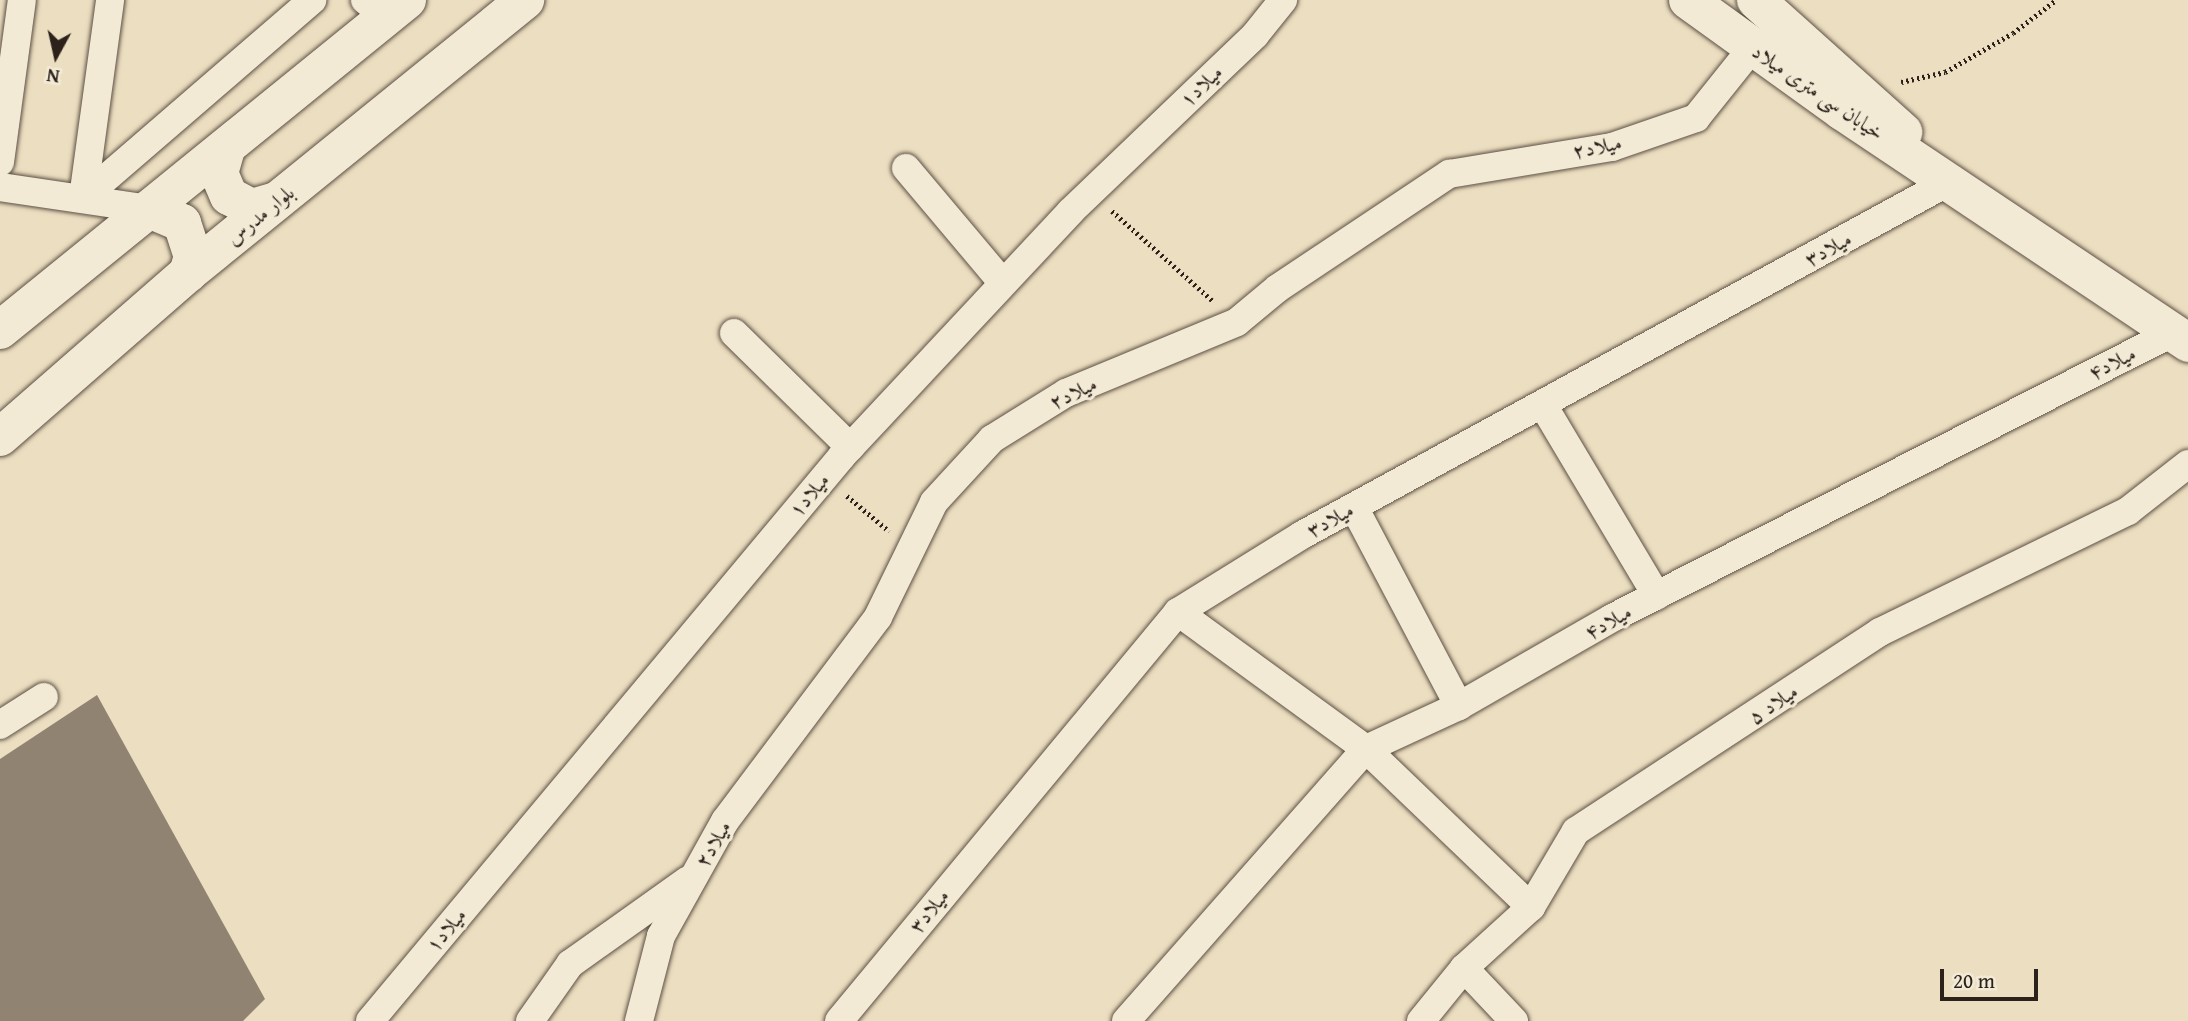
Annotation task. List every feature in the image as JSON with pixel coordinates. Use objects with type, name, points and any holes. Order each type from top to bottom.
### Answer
[{"type":"main road","name":"بلوار مدرس","points":[[0,437],[188,273],[525,0]]},
{"type":"main road","name":"خیابان سی متری میلاد","points":[[1688,0],[1752,48],[1952,180],[2181,337]]},
{"type":"main road","points":[[0,330],[226,149],[386,6]]},
{"type":"main road","points":[[1752,48],[1767,10]]},
{"type":"main road","name":"خیابان سی متری میلاد","points":[[1767,10],[1862,91],[1952,180]]},
{"type":"main road","points":[[226,149],[219,173],[229,196],[252,208],[276,201]]},
{"type":"main road","points":[[149,209],[182,223],[193,256],[188,273]]},
{"type":"street","points":[[0,162],[22,0]]},
{"type":"street","points":[[83,198],[110,0]]},
{"type":"street","points":[[83,198],[312,0]]},
{"type":"street","name":"میلاد۱","points":[[370,1021],[850,447],[1091,192],[1255,35],[1283,0]]},
{"type":"street","name":"میلاد۲","points":[[639,1021],[661,936],[725,821],[878,617],[934,502],[992,439],[1066,393],[1237,322],[1449,174],[1612,146],[1696,118],[1752,48]]},
{"type":"street","points":[[906,168],[1003,284]]},
{"type":"street","name":"میلاد۳","points":[[839,1021],[1178,612],[1354,507],[1952,180]]},
{"type":"street","points":[[0,187],[149,209]]},
{"type":"street","points":[[734,333],[850,447]]},
{"type":"street","name":"میلاد۴","points":[[1126,1021],[1366,749],[1459,706],[1657,596],[2181,337]]},
{"type":"street","points":[[1543,405],[1657,596]]},
{"type":"street","name":"میلاد ۵","points":[[1421,1021],[1464,968],[1531,907],[1576,831],[1880,632],[2128,511],[2188,464]]},
{"type":"street","points":[[1354,507],[1459,706]]},
{"type":"street","points":[[1178,612],[1366,749],[1531,907]]},
{"type":"street","points":[[0,725],[44,697]]},
{"type":"street","points":[[530,1021],[570,964],[695,875]]},
{"type":"street","points":[[1464,968],[1514,1021]]},
{"type":"path","points":[[1862,91],[1945,72],[2013,33],[2056,0]]},
{"type":"path","points":[[1091,192],[1237,322]]},
{"type":"path","points":[[824,477],[911,550]]},
{"type":"building","points":[[97,695],[265,999],[243,1021],[0,1021],[0,759]]}]
